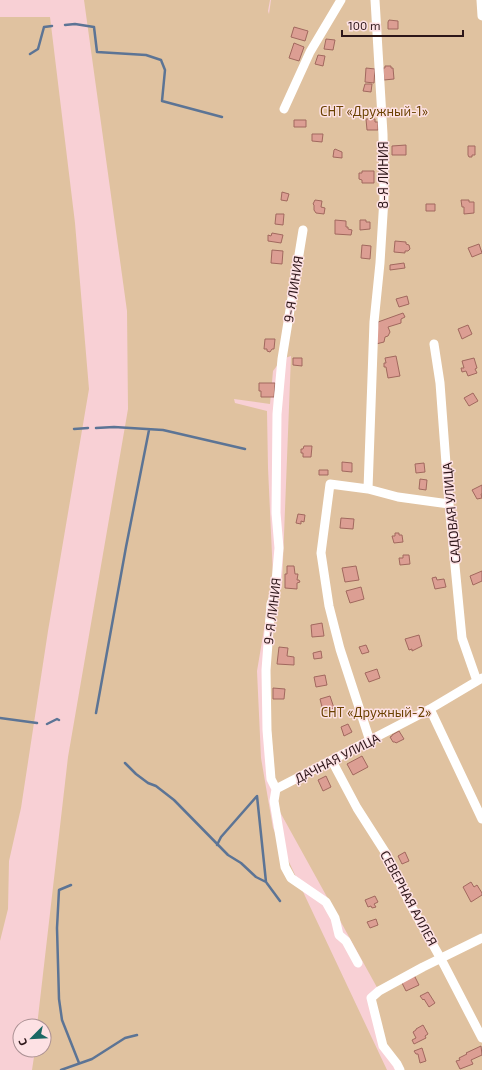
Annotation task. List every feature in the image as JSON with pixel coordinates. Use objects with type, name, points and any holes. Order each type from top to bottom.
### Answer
[{"type":"street","points":[[284,109],[310,52],[341,0]]},
{"type":"street","name":"8-Я ЛИНИЯ","points":[[368,490],[374,322],[380,263],[384,198],[383,135],[375,0]]},
{"type":"street","points":[[481,0],[482,16]]},
{"type":"street","name":"9-Я ЛИНИЯ","points":[[303,230],[282,359],[277,414],[276,513],[279,548],[275,593],[271,604],[266,692],[266,730],[271,779],[276,789],[274,802],[285,867],[291,878],[326,902],[335,918],[339,934],[346,941],[358,963]]},
{"type":"street","name":"САДОВАЯ УЛИЦА","points":[[434,344],[440,383],[449,504],[462,638],[480,680]]},
{"type":"street","points":[[370,741],[340,650],[328,598],[321,553],[330,484],[368,490],[398,497],[449,504]]},
{"type":"street","name":"ДАЧНАЯ УЛИЦА","points":[[276,789],[430,709],[480,680]]},
{"type":"street","points":[[430,709],[482,819]]},
{"type":"street","name":"СЕВЕРНАЯ АЛЛЕЯ","points":[[332,761],[357,808],[387,856],[410,904],[441,958],[482,1038]]},
{"type":"street","points":[[400,1070],[383,1046],[371,998],[379,991],[482,938]]},
{"type":"green space","points":[[84,0],[270,0],[268,11],[269,14],[271,0],[482,0],[482,1070],[400,1070],[383,1045],[371,998],[379,991],[280,812],[276,789],[269,708],[272,606],[282,586],[291,356],[282,359],[273,371],[270,404],[234,399],[235,403],[267,411],[273,576],[257,671],[261,758],[273,828],[387,1070],[32,1070],[34,1058],[52,1058],[52,1018],[38,1018],[68,757],[128,409],[127,311]]},
{"type":"green space","points":[[0,17],[50,17],[75,223],[89,389],[48,631],[21,808],[9,861],[8,909],[0,941]]},
{"type":"building","points":[[389,20],[398,21],[398,29],[388,29]]},
{"type":"building","points":[[294,27],[308,31],[305,41],[291,37]]},
{"type":"building","points":[[326,39],[335,40],[333,50],[324,49]]},
{"type":"building","points":[[294,43],[304,47],[299,61],[289,58]]},
{"type":"building","points":[[318,55],[325,56],[323,66],[315,64]]},
{"type":"building","points":[[385,66],[391,66],[391,68],[393,68],[394,79],[384,80],[383,68],[385,68]]},
{"type":"building","points":[[366,68],[375,69],[374,83],[365,82]]},
{"type":"building","points":[[365,84],[372,84],[371,92],[363,91]]},
{"type":"building","points":[[366,119],[375,119],[375,122],[378,122],[378,130],[367,130]]},
{"type":"building","points":[[294,120],[306,120],[306,127],[294,127]]},
{"type":"building","points":[[312,134],[323,134],[322,142],[312,141]]},
{"type":"building","points":[[406,145],[406,155],[392,155],[392,146]]},
{"type":"building","points":[[468,146],[475,146],[475,155],[472,155],[472,157],[469,157],[468,155]]},
{"type":"building","points":[[335,149],[342,152],[342,158],[333,157]]},
{"type":"building","points":[[362,171],[374,171],[374,183],[362,183],[362,180],[359,179],[359,173],[362,173]]},
{"type":"building","points":[[282,192],[289,194],[287,201],[281,200]]},
{"type":"building","points":[[315,200],[322,201],[321,207],[325,208],[324,214],[316,213],[314,210],[313,204]]},
{"type":"building","points":[[461,200],[469,200],[469,202],[474,202],[474,213],[464,214],[464,207],[462,207]]},
{"type":"building","points":[[426,204],[435,204],[435,211],[426,211]]},
{"type":"building","points":[[276,214],[284,214],[283,225],[275,224]]},
{"type":"building","points":[[335,220],[346,221],[346,227],[352,230],[351,235],[335,234]]},
{"type":"building","points":[[360,220],[370,222],[370,229],[360,230]]},
{"type":"building","points":[[272,233],[283,235],[281,243],[268,241],[268,235],[271,236]]},
{"type":"building","points":[[395,241],[406,242],[410,249],[405,251],[405,253],[394,252]]},
{"type":"building","points":[[479,244],[482,253],[472,257],[468,248]]},
{"type":"building","points":[[362,245],[371,246],[370,259],[361,258]]},
{"type":"building","points":[[272,250],[283,251],[282,264],[271,263]]},
{"type":"building","points":[[404,263],[405,268],[390,270],[390,265]]},
{"type":"building","points":[[407,296],[409,304],[399,307],[396,299]]},
{"type":"building","points":[[403,313],[405,317],[401,319],[401,323],[388,327],[390,332],[388,336],[385,337],[384,342],[376,344],[378,322]]},
{"type":"building","points":[[468,325],[472,334],[462,339],[458,329]]},
{"type":"building","points":[[265,339],[275,339],[274,349],[270,352],[267,351],[267,349],[264,349]]},
{"type":"building","points":[[396,356],[400,376],[388,378],[386,367],[384,367],[384,363],[386,363],[385,358]]},
{"type":"building","points":[[293,358],[302,358],[302,366],[293,365]]},
{"type":"building","points":[[474,358],[477,373],[468,376],[466,371],[462,372],[461,368],[464,368],[462,361]]},
{"type":"building","points":[[259,383],[275,383],[274,397],[261,397]]},
{"type":"building","points":[[473,393],[478,401],[469,406],[464,398]]},
{"type":"building","points":[[304,446],[312,446],[311,457],[303,457],[301,449],[303,449]]},
{"type":"building","points":[[342,462],[352,463],[352,472],[342,471]]},
{"type":"building","points":[[424,463],[425,472],[416,473],[415,464]]},
{"type":"building","points":[[319,470],[328,470],[328,475],[319,475]]},
{"type":"building","points":[[420,479],[427,480],[426,490],[419,489]]},
{"type":"building","points":[[482,485],[482,498],[477,499],[472,490]]},
{"type":"building","points":[[298,514],[305,515],[304,522],[301,521],[301,524],[296,523]]},
{"type":"building","points":[[341,518],[354,519],[353,529],[340,528]]},
{"type":"building","points":[[395,533],[402,535],[403,542],[394,543],[392,536],[395,536]]},
{"type":"building","points":[[403,555],[409,555],[410,564],[400,565],[399,558],[403,558]]},
{"type":"building","points":[[287,566],[294,566],[295,574],[298,574],[297,580],[300,582],[297,583],[297,589],[285,588],[285,574],[287,574]]},
{"type":"building","points":[[356,566],[359,580],[345,582],[342,568]]},
{"type":"building","points":[[482,571],[482,581],[473,585],[470,576]]},
{"type":"building","points":[[436,577],[437,580],[444,579],[446,587],[435,589],[432,578]]},
{"type":"building","points":[[361,587],[364,599],[350,603],[346,591]]},
{"type":"building","points":[[322,623],[324,636],[312,637],[311,625]]},
{"type":"building","points":[[419,635],[422,646],[412,651],[412,649],[409,650],[405,639]]},
{"type":"building","points":[[366,645],[369,652],[362,654],[359,647]]},
{"type":"building","points":[[279,647],[288,648],[287,656],[294,657],[294,665],[277,664]]},
{"type":"building","points":[[321,651],[322,658],[314,659],[313,653]]},
{"type":"building","points":[[377,669],[380,678],[369,682],[365,673]]},
{"type":"building","points":[[325,675],[327,685],[316,687],[314,677]]},
{"type":"building","points":[[273,688],[285,689],[284,699],[273,699]]},
{"type":"building","points":[[330,696],[334,708],[323,711],[320,699]]},
{"type":"building","points":[[348,724],[352,732],[344,736],[341,727]]},
{"type":"building","points":[[399,731],[404,739],[396,743],[393,742],[390,737]]},
{"type":"building","points":[[362,756],[368,767],[353,775],[347,764]]},
{"type":"building","points":[[326,776],[331,787],[323,791],[318,780]]},
{"type":"building","points":[[405,852],[409,861],[402,864],[398,856]]},
{"type":"building","points":[[471,882],[474,887],[477,885],[482,895],[471,902],[463,887]]},
{"type":"building","points":[[375,896],[378,902],[374,904],[376,907],[368,907],[365,900]]},
{"type":"building","points":[[376,919],[378,925],[370,928],[367,922]]},
{"type":"building","points":[[414,975],[419,985],[406,991],[401,981]]},
{"type":"building","points":[[428,992],[435,1003],[429,1007],[420,996]]},
{"type":"building","points":[[423,1025],[428,1034],[425,1036],[426,1038],[414,1044],[412,1040],[416,1038],[413,1032]]},
{"type":"building","points":[[481,1046],[482,1055],[471,1060],[473,1064],[460,1069],[456,1061],[460,1060],[459,1058],[467,1054],[466,1053]]},
{"type":"building","points":[[422,1048],[426,1061],[420,1063],[418,1054],[414,1051]]},
{"type":"waterway","points":[[65,25],[75,24],[94,27],[97,52],[146,55],[161,60],[165,70],[162,101],[222,117]]},
{"type":"waterway","points":[[30,54],[38,49],[44,27],[52,26]]},
{"type":"waterway","points":[[96,428],[114,427],[163,430],[245,449]]},
{"type":"waterway","points":[[74,429],[88,428]]},
{"type":"waterway","points":[[96,713],[149,430]]},
{"type":"waterway","points":[[0,718],[37,723]]},
{"type":"waterway","points":[[47,724],[57,719],[59,720]]},
{"type":"waterway","points":[[125,763],[136,774],[148,783],[156,786],[174,800],[228,855],[241,863],[256,877],[266,882],[280,901]]},
{"type":"waterway","points":[[217,845],[221,837],[257,796],[266,882]]},
{"type":"waterway","points":[[71,885],[59,890],[57,928],[59,999],[62,1020],[79,1063]]},
{"type":"waterway","points":[[61,1070],[92,1059],[125,1038],[137,1035]]},
{"type":"park label","name":"СНТ «Дружный-1»","points":[[374,111]]},
{"type":"park label","name":"СНТ «Дружный-2»","points":[[376,712]]}]
